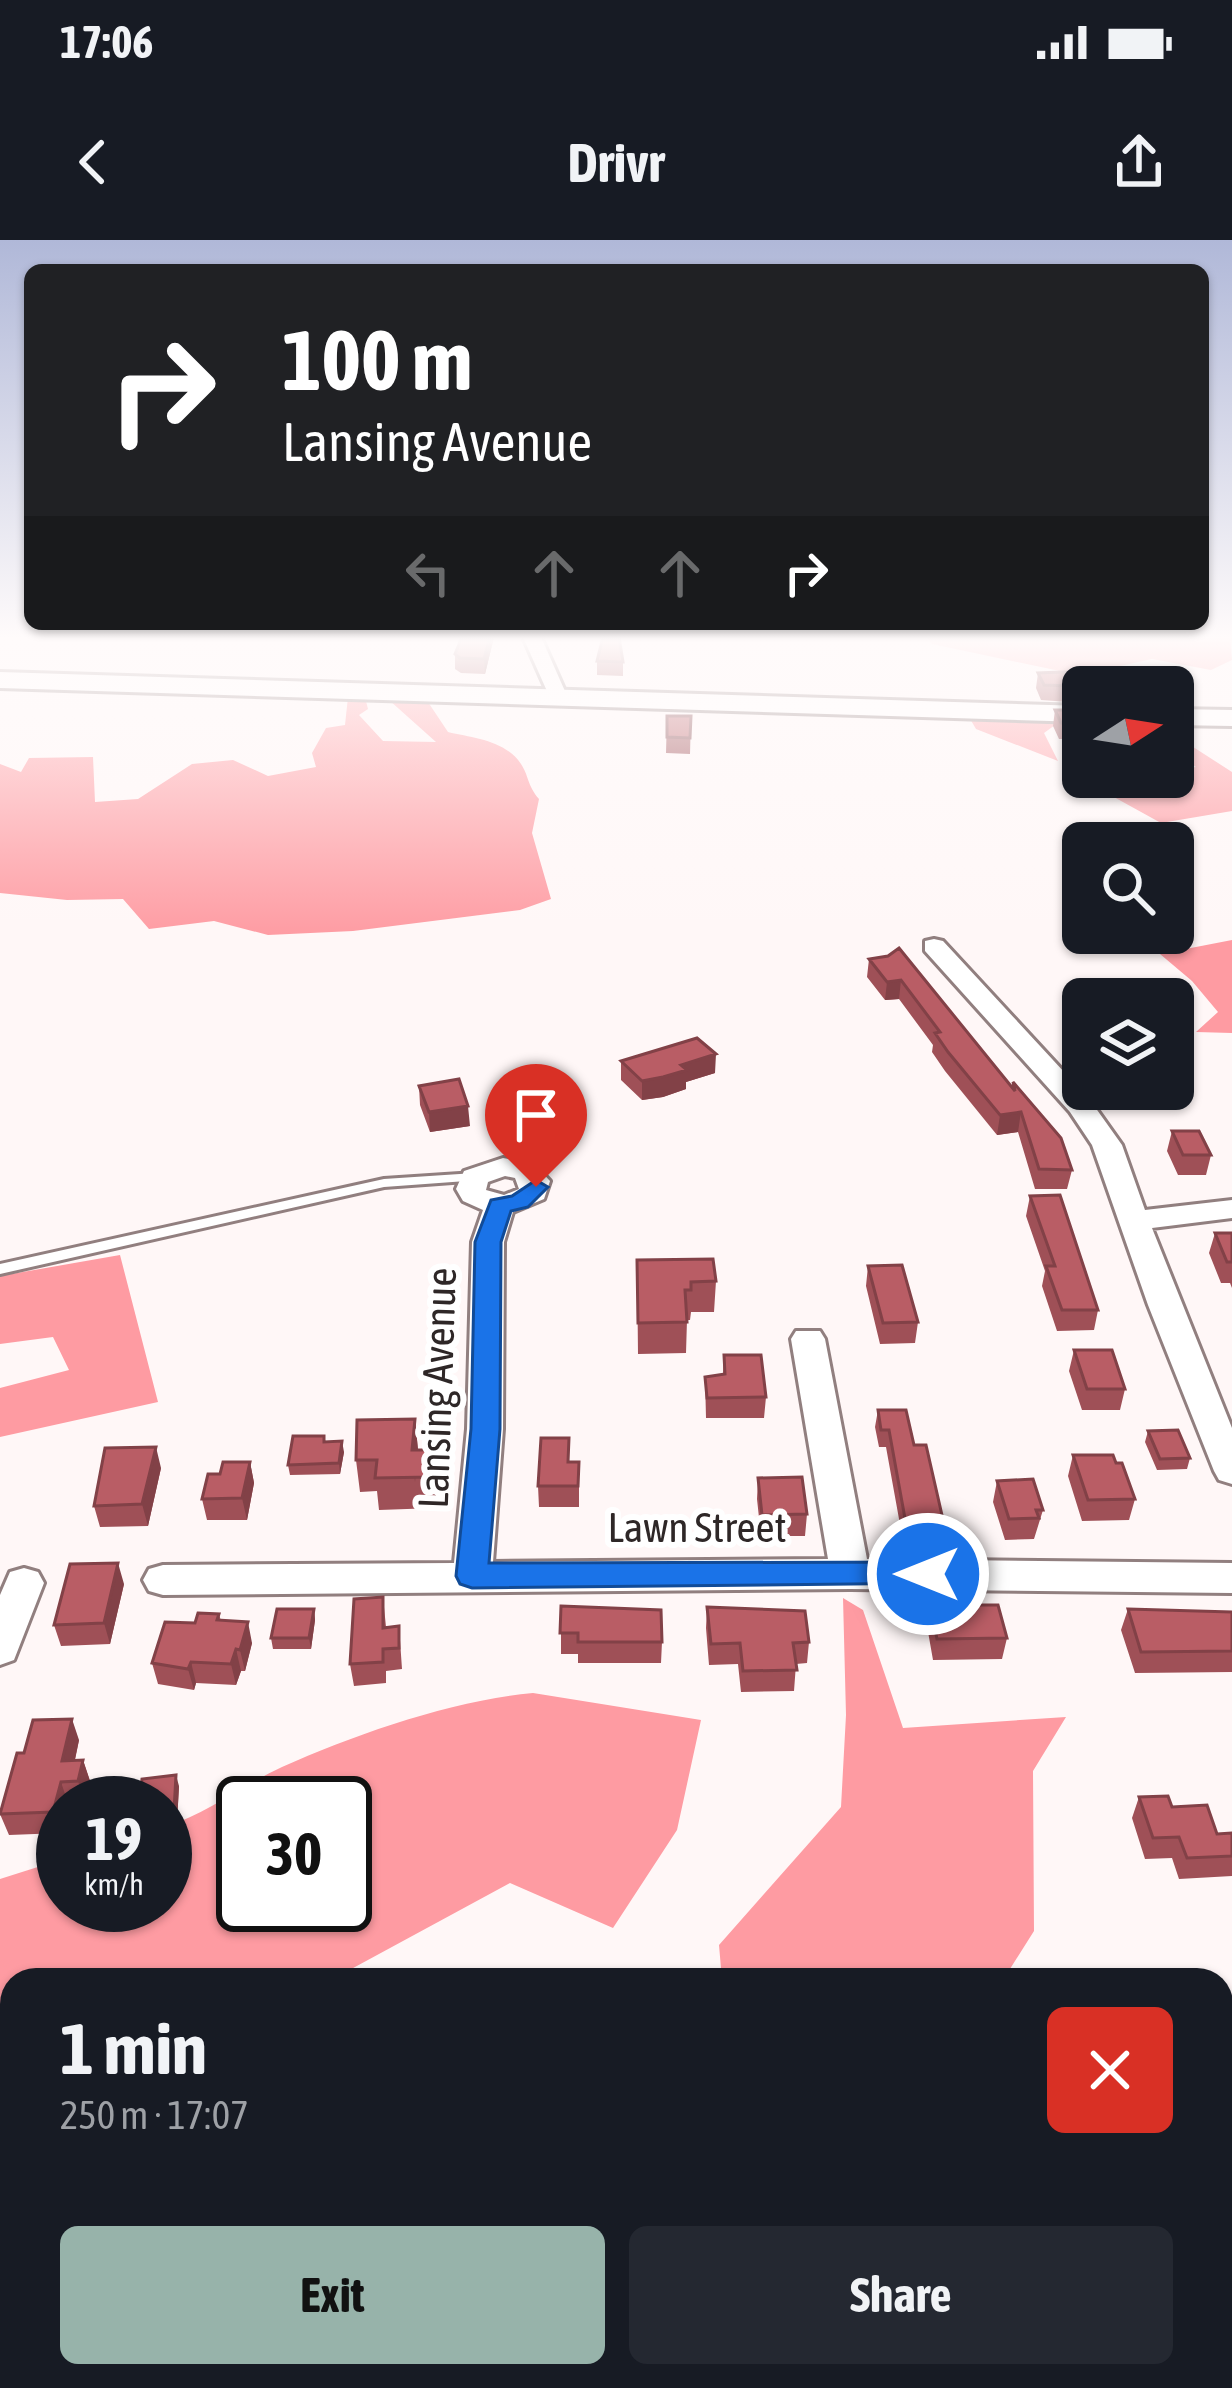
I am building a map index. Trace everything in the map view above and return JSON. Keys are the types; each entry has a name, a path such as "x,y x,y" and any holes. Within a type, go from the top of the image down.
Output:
{"street":[{"path":"934,946 1080,1106 1107,1144 1164,1305 1232,1471"},
{"name":"Lansing Avenue","path":"472,1576 485,1429 488,1242 500,1205 519,1202 533,1193 536,1181 503,1167 476,1177"},
{"path":"476,1177 471,1189 474,1195 500,1205"},
{"path":"1137,1220 1232,1209"},
{"path":"808,1339 850,1574"},
{"name":"Lawn Street","path":"163,1580 850,1574 1232,1578"},
{"path":"0,1649 24,1583"}],"lane":[{"path":"0,1269 384,1183 476,1177"}],"shaded area":[{"path":"321,737 436,742 431,737 471,737 506,750 524,768 539,799 532,833 551,899 520,910 353,931 268,935 214,921 149,929 123,899 67,900 0,893 0,764 21,772 29,758 93,757 95,802 138,799 192,764 233,760 268,776 316,767 312,753"},
{"path":"997,737 1046,737 1058,761"},
{"path":"1194,748 1232,772 1232,811 1159,822 1116,798 1194,798"},
{"path":"1232,940 1232,1033 1196,1032 1218,1012 1194,978 1160,954 1194,954 1194,947"},
{"path":"120,1255 158,1402 0,1437 0,1388 69,1370 53,1337 0,1344 0,1276"},
{"path":"843,1598 863,1610 903,1728 1066,1717 1033,1771 1034,1931 1011,1968 721,1968 719,1945 841,1807 846,1715"},
{"path":"533,1693 701,1720 677,1830 613,1928 510,1883 353,1968 0,1968 0,1879 36,1868 36,1932 192,1932 192,1816 216,1803 216,1932 372,1932 372,1776 266,1776 405,1720"}],"building":[{"path":"899,948 1015,1091 1013,1082 1061,1138 1072,1170 1039,1169 1021,1112 1000,1115 948,1052 935,1033 940,1032 901,980 887,982 869,959 888,956"},
{"path":"697,1038 716,1054 681,1065 687,1070 642,1081 621,1061"},
{"path":"459,1079 468,1106 429,1112 419,1086"},
{"path":"1172,1131 1199,1131 1211,1155 1183,1155"},
{"path":"1060,1195 1098,1310 1062,1310 1046,1266 1055,1266 1030,1196"},
{"path":"1215,1233 1232,1233 1232,1262 1227,1262"},
{"path":"713,1259 716,1281 691,1282 691,1290 685,1290 687,1322 638,1323 637,1260"},
{"path":"902,1265 918,1322 883,1323 868,1266"},
{"path":"1074,1350 1112,1350 1125,1389 1087,1389"},
{"path":"724,1355 761,1355 766,1397 707,1398 705,1377 725,1374"},
{"path":"878,1410 906,1410 914,1445 926,1445 944,1524 906,1524 889,1430 881,1430"},
{"path":"415,1419 412,1450 434,1450 432,1477 375,1478 377,1460 356,1460 357,1420"},
{"path":"1178,1430 1190,1458 1160,1459 1148,1431"},
{"path":"293,1436 342,1441 339,1463 288,1465"},
{"path":"541,1438 569,1438 568,1462 579,1462 578,1486 538,1486"},
{"path":"156,1447 142,1504 94,1506 105,1448"},
{"path":"1073,1455 1113,1455 1116,1463 1122,1463 1135,1499 1088,1500"},
{"path":"223,1462 250,1462 242,1498 202,1499 208,1474 220,1474"},
{"path":"802,1477 807,1514 762,1515 758,1478"},
{"path":"1033,1479 1043,1510 1036,1510 1039,1518 1009,1519 997,1481"},
{"path":"118,1563 104,1623 54,1625 70,1564"},
{"path":"383,1597 383,1628 399,1626 399,1648 383,1649 383,1662 350,1664 354,1599"},
{"path":"930,1605 998,1605 1007,1638 937,1639"},
{"path":"561,1606 661,1610 662,1642 578,1642 578,1633 560,1633"},
{"path":"707,1607 805,1611 809,1642 793,1643 797,1670 743,1671 740,1643 711,1644"},
{"path":"277,1609 314,1609 309,1638 271,1638"},
{"path":"1128,1609 1232,1612 1232,1651 1141,1652"},
{"path":"198,1613 248,1622 231,1664 191,1662 188,1669 152,1663 165,1622 195,1623"},
{"path":"72,1719 62,1761 83,1760 79,1776 36,1776 36,1813 0,1814 17,1753 24,1753 33,1720"},
{"path":"1168,1796 1172,1807 1207,1805 1217,1834 1232,1833 1232,1856 1187,1858 1179,1837 1153,1838 1139,1797"}],"route":[{"path":"536,1187 519,1202 500,1205 488,1242 485,1429 472,1576 928,1574"}]}
